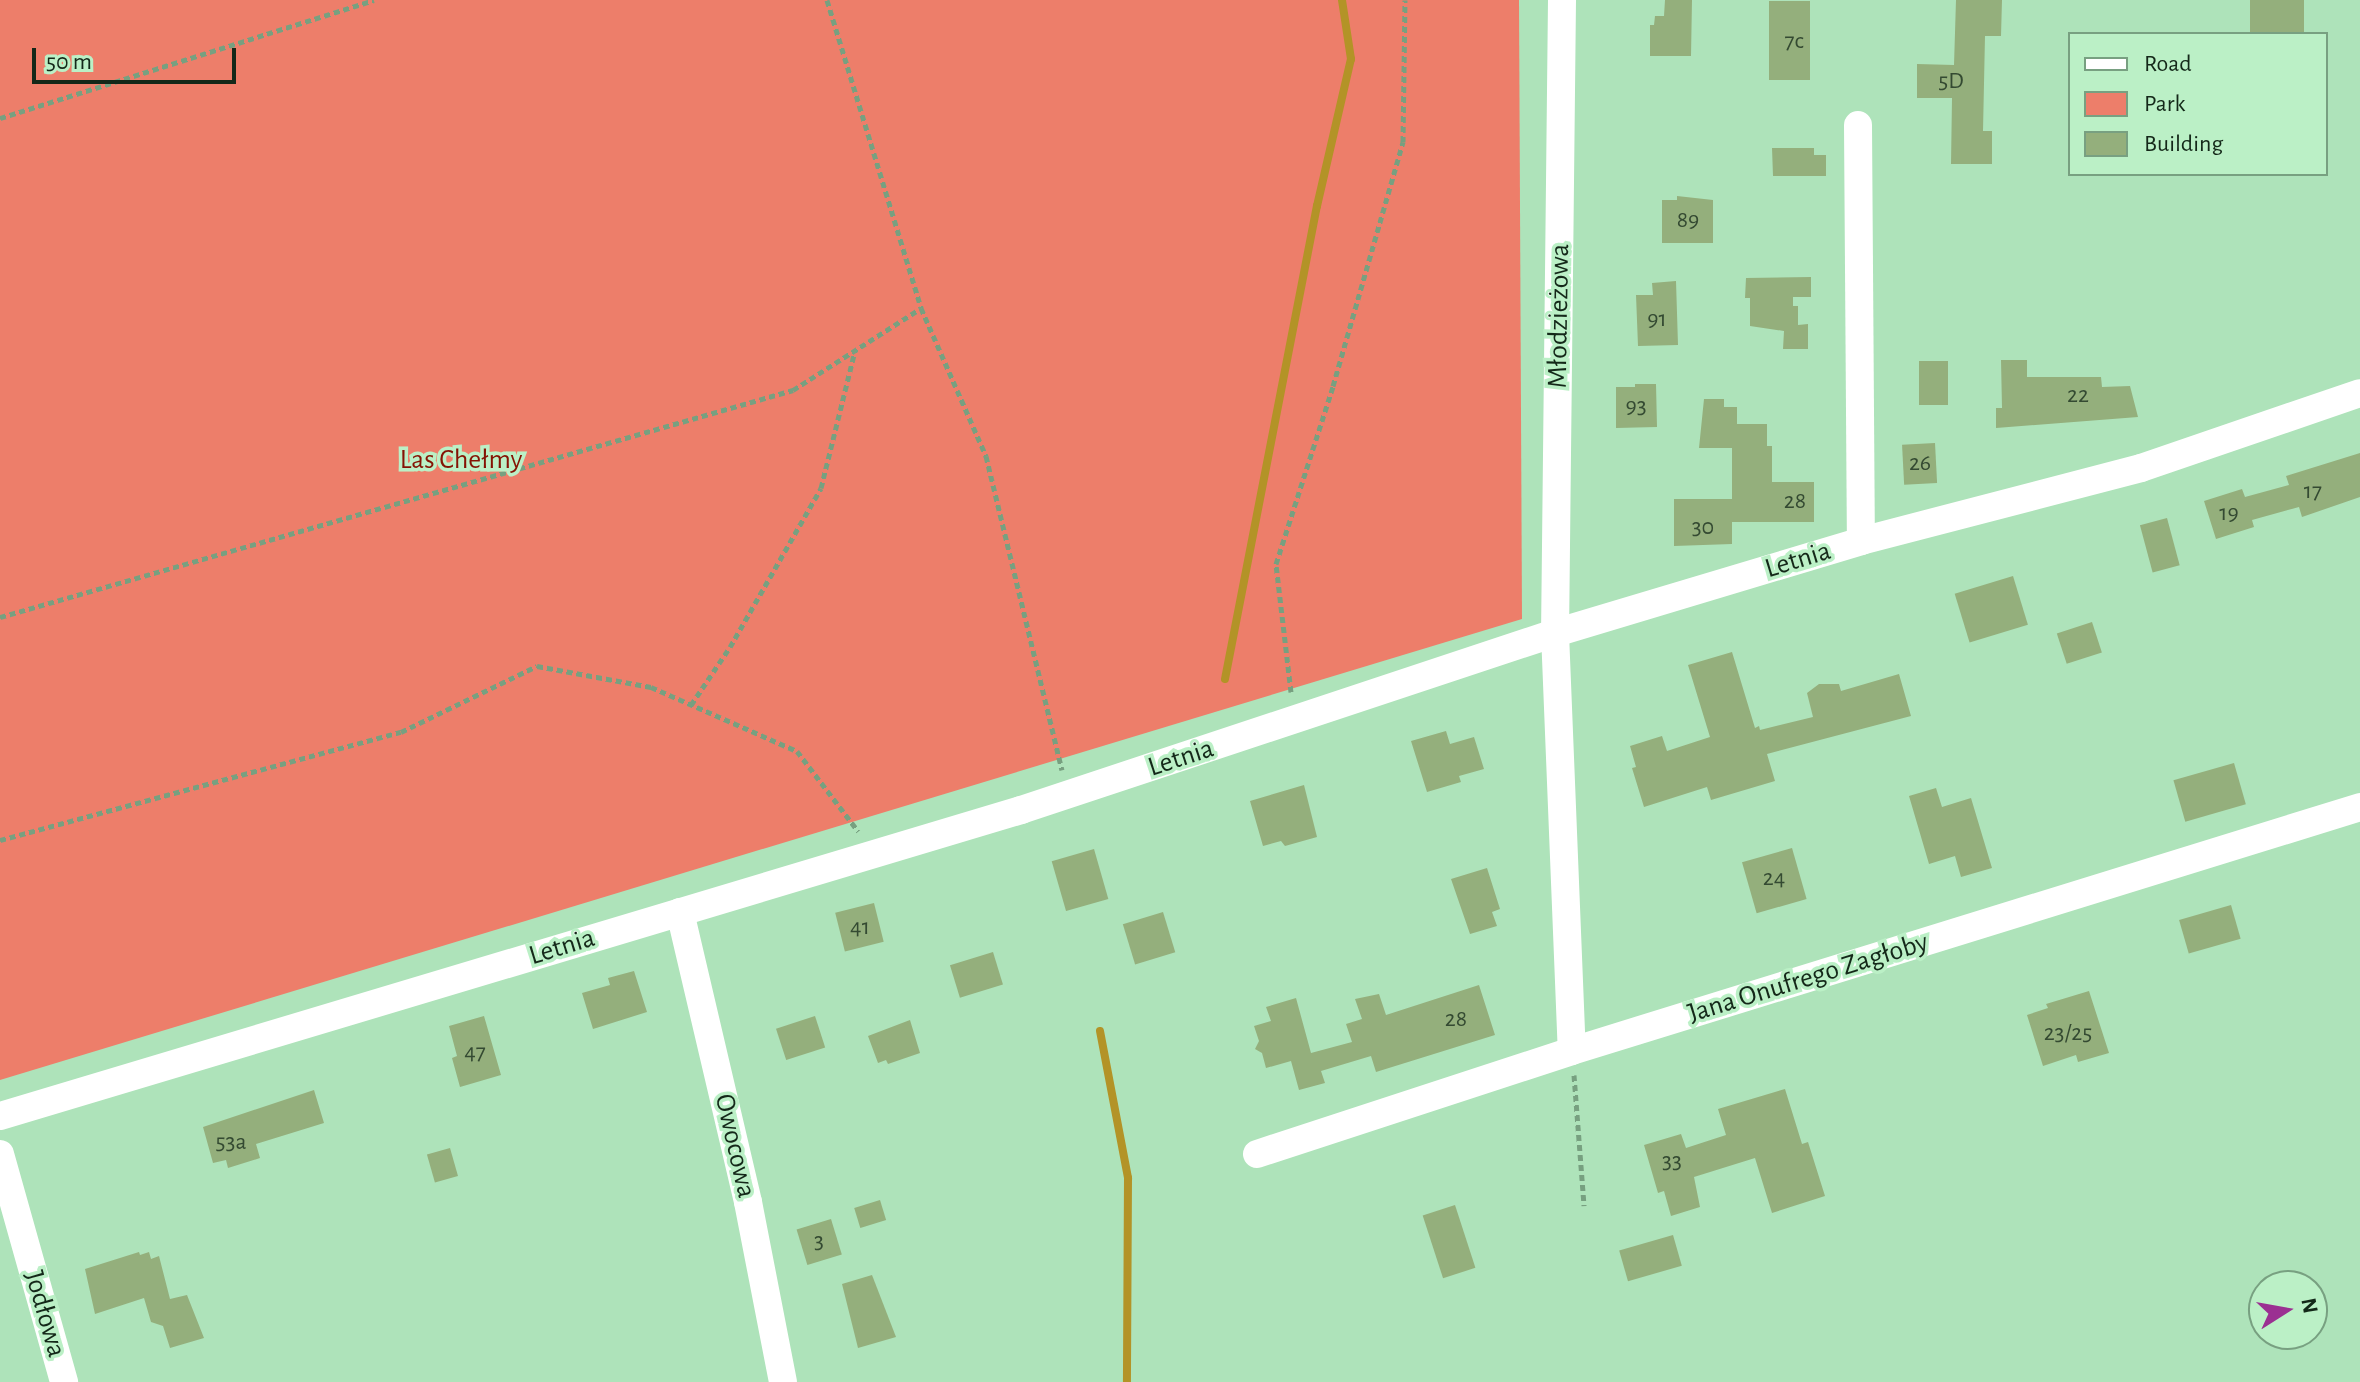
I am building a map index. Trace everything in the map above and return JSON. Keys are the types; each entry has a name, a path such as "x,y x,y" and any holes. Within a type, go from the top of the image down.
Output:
{"street":[{"name":"Młodzieżowa","path":"1562,0 1555,633 1572,1051"},
{"path":"1858,125 1861,541"},
{"name":"Letnia","path":"0,1116 1068,795 1555,633 1861,541 2141,468 2360,393"},
{"name":"Jana Onufrego Zagłoby","path":"1257,1154 1572,1051 2360,807"},
{"name":"Owocowa","path":"680,912 748,1202 783,1382"},
{"name":"Jodłowa","path":"0,1154 64,1382"}],"path":[{"path":"0,118 374,0"},
{"path":"827,0 921,308 986,456 1068,795"},
{"path":"1295,721 1276,564 1333,386 1403,142 1405,0"},
{"path":"0,617 793,390 921,308"},
{"path":"691,705 730,647 821,488 855,350"},
{"path":"0,840 401,732 537,666 651,687 797,751 875,854"},
{"path":"1572,1051 1584,1206"}],"green space":[{"name":"Las Chełmy","path":"0,0 1519,0 1522,619 0,1080"}],"building":[{"path":"1665,0 1692,0 1691,56 1650,56 1650,25 1654,25 1655,16 1664,16"},
{"path":"1956,0 2002,0 2001,36 1985,36 1983,131 1992,131 1992,164 1951,164 1952,98 1917,98 1917,64 1954,65"},
{"path":"2250,0 2304,0 2304,32 2250,32"},
{"path":"1769,1 1810,1 1810,80 1769,80"},
{"path":"1772,148 1814,148 1814,155 1826,155 1826,176 1773,176"},
{"path":"1677,196 1713,200 1713,243 1662,243 1662,200 1677,200"},
{"path":"1811,277 1811,297 1793,297 1793,306 1798,306 1798,325 1808,324 1808,349 1783,349 1784,331 1750,326 1750,298 1745,298 1746,278"},
{"path":"1676,281 1678,345 1638,346 1636,295 1653,295 1652,283"},
{"path":"2001,360 2027,360 2027,377 2101,377 2102,387 2130,386 2138,417 1996,428 1996,408 2002,408"},
{"path":"1919,361 1948,361 1948,405 1919,405"},
{"path":"1635,384 1656,384 1657,427 1616,428 1616,387 1635,387"},
{"path":"1704,399 1724,399 1724,407 1737,407 1737,424 1767,424 1767,446 1772,446 1772,482 1814,482 1814,522 1732,522 1732,544 1674,546 1674,499 1732,499 1732,448 1699,448"},
{"path":"1935,443 1937,483 1904,485 1902,445"},
{"path":"2360,453 2360,497 2302,517 2299,507 2252,520 2254,527 2216,539 2204,501 2242,489 2245,497 2289,485 2286,476"},
{"path":"2167,518 2180,565 2153,573 2140,525"},
{"path":"2013,576 2028,625 1970,643 1955,594"},
{"path":"2092,622 2102,652 2067,664 2057,633"},
{"path":"1732,652 1755,728 1759,726 1760,730 1813,717 1807,693 1819,684 1839,684 1841,691 1899,674 1911,716 1767,754 1775,781 1711,800 1707,787 1644,807 1632,768 1636,767 1630,746 1662,736 1667,751 1710,737 1688,665"},
{"path":"1446,731 1450,744 1474,737 1484,769 1459,776 1461,782 1427,792 1411,741"},
{"path":"2234,763 2246,804 2185,822 2173,780"},
{"path":"1304,785 1317,837 1285,846 1281,841 1263,846 1250,801"},
{"path":"1936,788 1942,807 1971,798 1992,868 1961,877 1955,856 1929,864 1909,796"},
{"path":"1792,848 1807,899 1757,913 1742,862"},
{"path":"1094,849 1108,899 1066,911 1052,861"},
{"path":"1487,868 1500,909 1492,912 1497,926 1470,934 1451,879"},
{"path":"874,903 884,942 845,951 835,913"},
{"path":"2231,905 2241,939 2189,954 2179,920"},
{"path":"1163,912 1175,952 1135,964 1123,924"},
{"path":"993,952 1003,985 960,998 950,965"},
{"path":"634,971 647,1012 593,1029 582,993 610,985 608,978"},
{"path":"1479,985 1495,1035 1376,1072 1371,1056 1321,1071 1325,1083 1299,1090 1291,1061 1266,1068 1262,1053 1255,1049 1259,1041 1254,1026 1271,1021 1266,1007 1296,998 1311,1053 1352,1042 1346,1024 1362,1019 1355,999 1379,994 1386,1015"},
{"path":"2089,991 2109,1053 2078,1062 2076,1055 2043,1066 2027,1015 2048,1008 2046,1004"},
{"path":"484,1016 501,1075 460,1087 452,1058 457,1056 449,1026"},
{"path":"815,1016 825,1047 786,1060 776,1029"},
{"path":"910,1020 920,1053 888,1064 886,1060 878,1063 868,1036"},
{"path":"1785,1089 1802,1144 1808,1142 1825,1196 1772,1213 1755,1158 1694,1177 1700,1207 1671,1216 1664,1191 1658,1193 1644,1145 1681,1134 1686,1148 1726,1135 1718,1109"},
{"path":"314,1090 324,1123 256,1144 260,1158 228,1168 226,1160 213,1163 203,1127"},
{"path":"450,1148 458,1176 435,1182 427,1155"},
{"path":"880,1200 886,1220 860,1228 854,1208"},
{"path":"1455,1205 1475,1268 1443,1278 1423,1216"},
{"path":"831,1219 842,1254 807,1265 797,1230"},
{"path":"1673,1235 1682,1266 1628,1281 1619,1250"},
{"path":"139,1252 140,1255 149,1252 151,1259 159,1256 170,1299 187,1295 204,1338 170,1348 163,1326 151,1322 144,1298 95,1314 85,1269"},
{"path":"872,1275 896,1337 858,1348 842,1284"}],"waterway":[{"path":"1225,679 1317,206 1351,59 1342,0"},
{"path":"1100,1031 1128,1178 1127,1382"}]}
